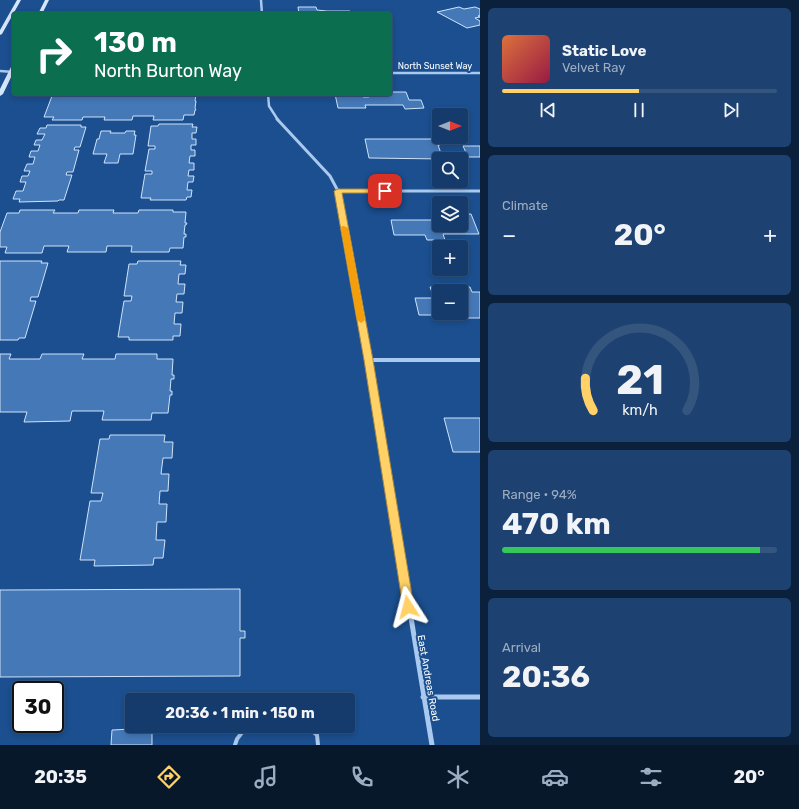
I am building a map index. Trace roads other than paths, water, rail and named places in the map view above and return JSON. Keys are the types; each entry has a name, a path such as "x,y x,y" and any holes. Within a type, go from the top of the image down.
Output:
{"main road":[{"path":"12,12 19,0"},
{"path":"41,12 47,0"},
{"path":"0,34 12,13"},
{"path":"0,94 12,74"}],"street":[{"path":"261,0 262,12"},
{"path":"0,71 12,72"},
{"name":"North Sunset Way","path":"392,73 480,72"},
{"name":"East Andreas Road","path":"268,96 269,106 279,121 330,176 338,191 368,360 432,745"},
{"path":"338,191 480,190"},
{"path":"368,360 480,360"},
{"path":"424,698 480,697"}],"lane":[{"path":"235,745 242,733"},
{"path":"315,733 317,735 318,745"}]}
